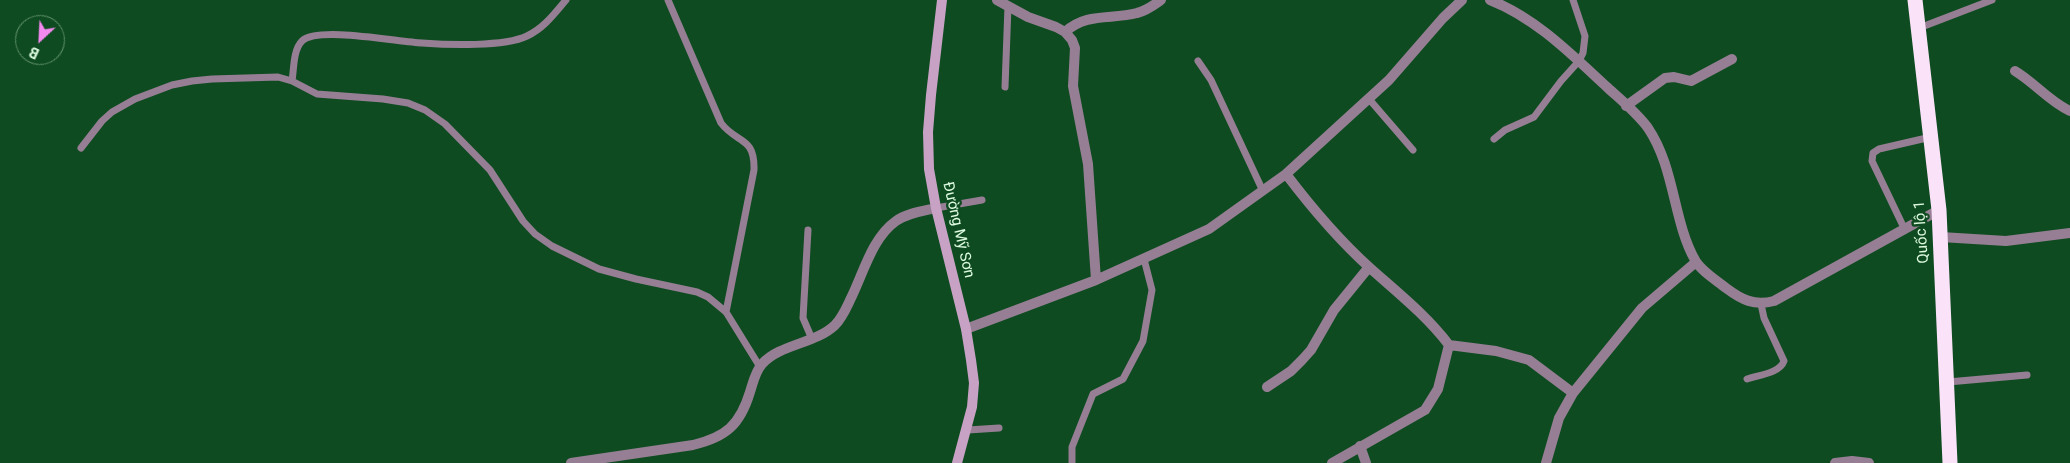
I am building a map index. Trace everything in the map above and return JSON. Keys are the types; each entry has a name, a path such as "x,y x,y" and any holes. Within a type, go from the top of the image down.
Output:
{"highway":[{"name":"Quốc lộ 1","path":"1915,0 1939,210 1948,382 1950,463"}],"street":[{"name":"Đường Mỹ Sơn","path":"942,0 928,132 929,169 936,208 966,329 974,383 968,430 957,463"},
{"path":"997,0 1028,18 1065,32 1072,40 1075,48 1073,86 1088,164 1096,280"},
{"path":"1065,32 1074,24 1084,20 1135,14 1161,0"},
{"path":"966,329 1096,280 1209,229 1262,189 1286,174 1369,99 1389,80 1443,18 1462,0"},
{"path":"1490,0 1522,15 1579,61 1647,128 1658,147 1669,175 1686,238 1696,262 1736,296 1747,302 1761,304 1774,301 1939,210"},
{"path":"1626,106 1665,78 1674,77 1691,81 1700,78 1732,59"},
{"path":"2015,71 2034,82 2057,105 2070,111"},
{"path":"1286,174 1306,200 1369,267 1422,313 1449,345 1496,351 1529,360 1573,393"},
{"path":"577,463 708,442 734,426 742,416 760,367 775,355 828,331 842,316 873,250 890,227 897,220 908,215 936,208"},
{"path":"1941,237 2006,241 2070,233"},
{"path":"1546,463 1560,418 1573,393 1642,308 1696,262"},
{"path":"1267,387 1291,371 1311,350 1334,310 1369,267"},
{"path":"1332,463 1360,446 1413,419 1425,410 1438,390 1449,345"},
{"path":"1360,446 1366,463"},
{"path":"1836,463 1852,461 1869,463"}],"lane":[{"path":"292,81 296,50 302,41 308,37 325,34 350,35 423,44 510,41 528,36 546,24 566,0"},
{"path":"668,0 721,123 726,130 746,142 752,150 754,157 754,170 726,312"},
{"path":"1494,139 1505,130 1534,117 1561,80 1579,61 1583,53 1585,36 1573,0"},
{"path":"1919,28 1992,0"},
{"path":"1004,87 1008,6"},
{"path":"1198,61 1211,80 1262,189"},
{"path":"81,148 102,121 112,112 135,100 172,86 206,80 278,76 317,94 383,99 408,103 425,110 445,124 498,181 523,221 535,234 552,246 599,269 698,292 718,303 726,312 760,367"},
{"path":"1369,99 1413,150"},
{"path":"1905,230 1872,161 1873,153 1879,149 1931,137"},
{"path":"936,208 982,200"},
{"path":"808,230 803,318 812,339"},
{"path":"1072,463 1072,447 1092,394 1123,379 1143,340 1152,290 1144,259"},
{"path":"1748,379 1776,370 1782,366 1784,361 1764,318 1761,304"},
{"path":"1948,382 2027,375"},
{"path":"968,430 999,428"}]}
